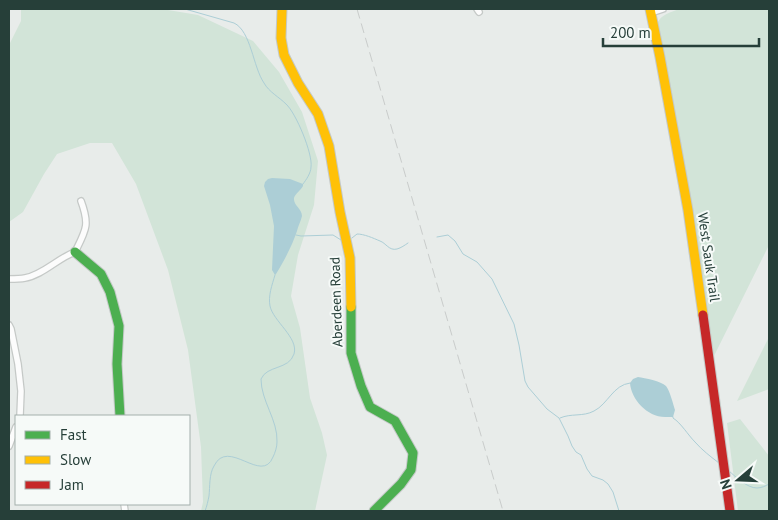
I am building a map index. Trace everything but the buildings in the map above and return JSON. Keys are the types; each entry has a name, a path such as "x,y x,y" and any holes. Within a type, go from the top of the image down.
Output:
{"street":[{"name":"Aberdeen Road","path":"282,9 281,38 284,55 298,83 318,114 329,146 350,258 351,353 360,386 370,407 395,421 413,454 411,470 401,484 374,511"},
{"path":"651,11 663,9"},
{"name":"West Sauk Trail","path":"651,11 688,210 730,511"},
{"path":"9,280 26,278 47,268 66,255 75,252 86,230 86,215 81,201"},
{"path":"75,252 101,274 110,292 119,326 117,364 120,415"},
{"path":"9,325 18,364 21,391 20,415"},
{"path":"9,446 15,431"}],"green space":[{"path":"21,9 162,9 198,15 253,41 279,72 302,112 318,161 314,205 298,255 291,296 300,328 310,398 327,455 315,511 201,511 203,502 201,447 188,350 168,270 136,184 112,143 90,143 57,154 23,212 9,222 9,45 21,21"},
{"path":"680,9 769,9 769,245 713,358 657,24 670,12"},
{"path":"769,337 769,389 737,401"},
{"path":"740,419 769,456 769,511 738,511 727,423"}],"water":[{"path":"268,179 290,179 303,184 294,198 302,218 290,248 275,275 272,270 274,226 264,186"},
{"path":"638,377 657,381 666,386 675,410 673,417 652,414 641,406 633,395 630,383"}],"waterway":[{"path":"185,9 234,23 240,27 248,41 264,83 290,109 303,134 311,161 309,174 303,184"},
{"path":"352,238 357,234 366,235 394,249 408,243"},
{"path":"296,235 333,235 341,240"},
{"path":"437,237 448,235 455,241 463,254 477,262 492,279 514,324 525,381 528,387 547,409 559,418 572,446 581,455 592,476 608,484 613,492 619,511"},
{"path":"205,511 209,496 211,473 220,458 228,456 261,466 268,464 276,450 277,434 264,395 261,379 268,371 288,363 294,354 295,348 270,306 270,294 275,275"},
{"path":"560,418 594,411 619,387 630,383"},
{"path":"673,417 698,445 719,463"},
{"path":"729,471 753,488 760,488 769,484"}],"railway":[{"path":"357,9 503,511"}],"traffic: fast":[{"path":"75,252 101,274 110,292 119,326 117,364 120,415"},
{"path":"351,307 351,353 361,386 370,407 395,421 413,453 411,470 401,484 374,511"}],"traffic: slow":[{"path":"282,9 281,38 284,55 298,83 318,114 329,146 350,258 351,307"},
{"path":"650,9 688,210 703,315"}],"traffic: jam":[{"path":"703,315 730,511"}]}
